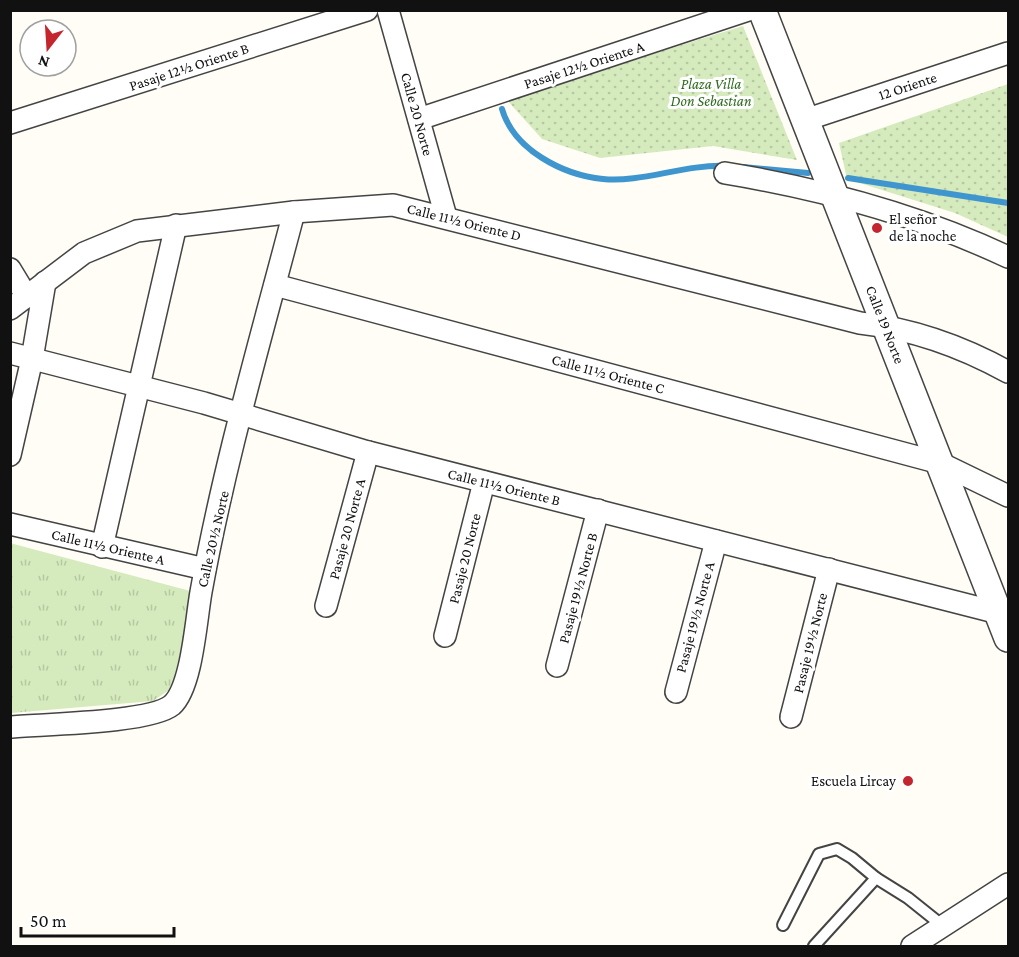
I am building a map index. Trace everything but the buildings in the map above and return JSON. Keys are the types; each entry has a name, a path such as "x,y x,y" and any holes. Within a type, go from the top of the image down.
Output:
{"street":[{"name":"Pasaje 12½ Oriente B","path":"10,123 367,10"},
{"name":"Calle 20 Norte","path":"387,10 446,217"},
{"name":"Pasaje 12½ Oriente A","path":"419,119 748,10"},
{"name":"Calle 19 Norte","path":"762,10 1004,626"},
{"name":"12 Oriente","path":"805,120 1008,53"},
{"path":"725,173 802,185 834,194 935,226 1008,257"},
{"name":"Calle 11½ Oriente D","path":"19,303 84,254 123,236 176,225 294,212 393,205 860,323 887,326 932,338 1008,372"},
{"name":"Calle 20½ Norte","path":"10,727 156,713 171,706 185,685 205,569 294,212"},
{"path":"102,547 176,225"},
{"path":"10,269 19,303"},
{"path":"10,455 32,359 45,282"},
{"name":"Calle 11½ Oriente C","path":"275,285 940,463 1008,496"},
{"name":"Calle 11½ Oriente B","path":"10,353 242,414 368,452 829,569 1004,626"},
{"name":"Pasaje 20 Norte A","path":"326,606 368,452"},
{"name":"Pasaje 20 Norte","path":"446,636 484,482"},
{"name":"Pasaje 19½ Norte B","path":"557,666 598,510"},
{"name":"Calle 11½ Oriente A","path":"10,524 205,569"},
{"name":"Pasaje 19½ Norte A","path":"676,692 716,541"},
{"name":"Pasaje 19½ Norte","path":"791,717 829,569"},
{"path":"912,946 1008,884"}],"lane":[{"path":"783,925 819,854 837,849 908,898 943,927"},
{"path":"814,946 876,878"}],"green space":[{"name":"Plaza Villa Don Sebastian","path":"743,26 797,160 713,146 600,158 542,139 506,99"},
{"path":"1008,84 1008,237 955,213 847,179 839,143"},
{"path":"10,543 194,592 172,688 153,701 11,713"}],"waterway":[{"path":"502,109 508,124 529,148 557,166 588,177 618,180 695,168 726,166"},
{"path":"743,167 808,173"},
{"path":"848,178 1008,203"}],"place":[{"name":"El señor de la noche","path":"877,228"},
{"name":"Escuela Lircay","path":"908,781"}]}
